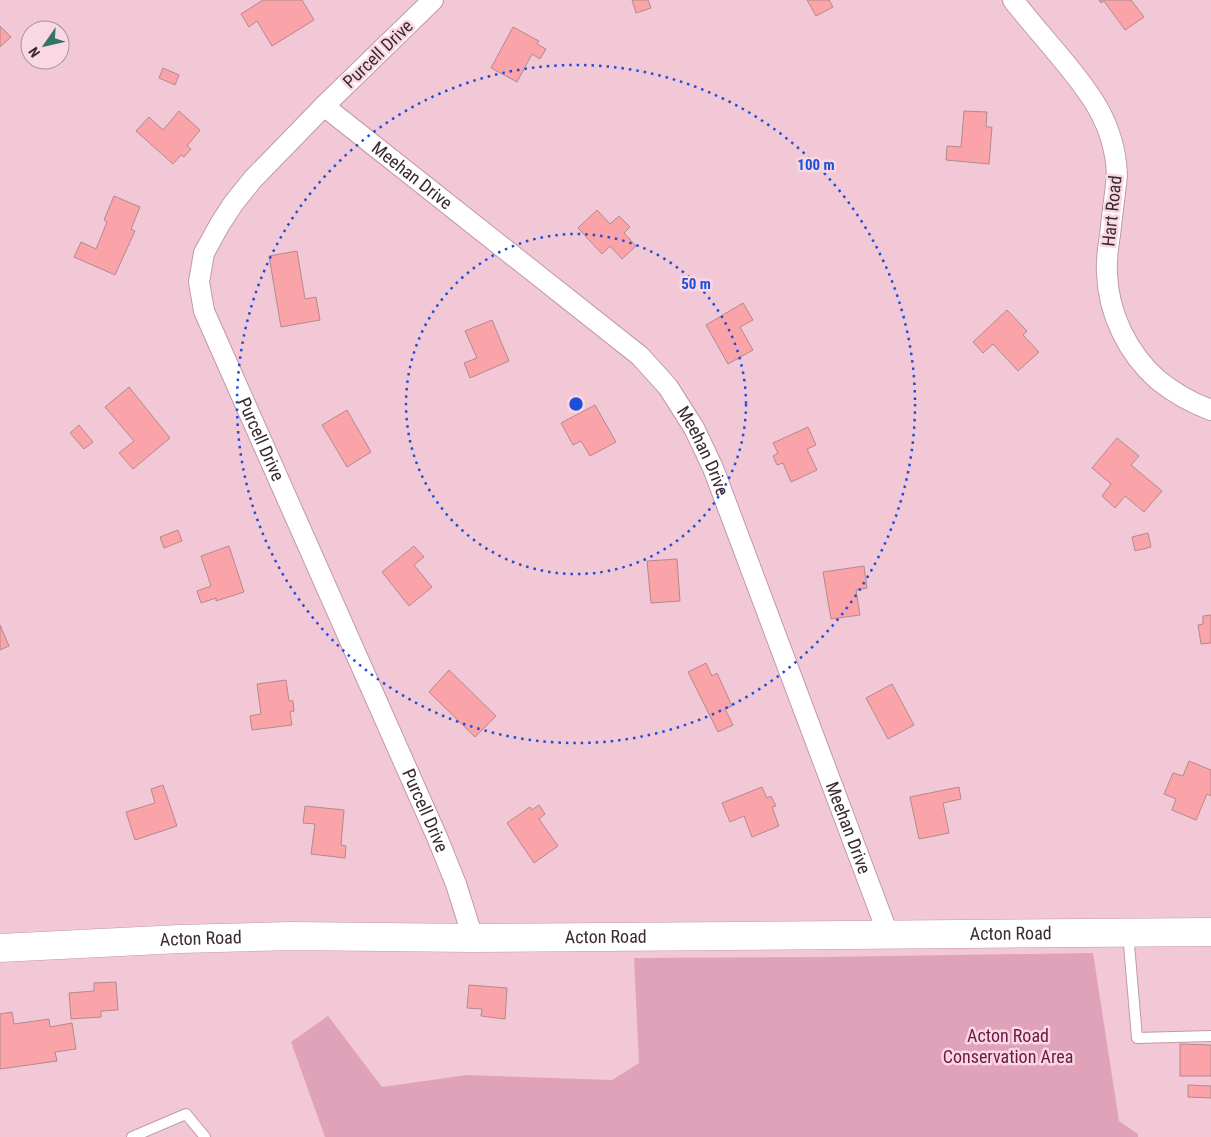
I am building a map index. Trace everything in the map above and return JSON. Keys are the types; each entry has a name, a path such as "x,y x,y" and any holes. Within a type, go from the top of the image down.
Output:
{"main road":[{"name":"Acton Road","path":"0,948 234,937 300,936 474,938 1211,932"}],"street":[{"name":"Purcell Drive","path":"433,0 324,106 253,179 232,204 204,253 199,282 204,311 437,837 456,884 474,938"},
{"name":"Hart Road","path":"1013,0 1086,88 1101,113 1114,145 1117,174 1107,257 1107,272 1108,289 1112,305 1124,337 1145,367 1158,380 1184,398 1211,410"},
{"name":"Meehan Drive","path":"324,106 640,356 668,387 694,428 713,468 888,934"}],"lane":[{"path":"1128,932 1137,1038 1211,1036"},
{"path":"132,1137 186,1114 205,1137"}],"green space":[{"name":"Acton Road Conservation Area","path":"1093,953 1119,1121 1138,1134 1138,1137 325,1137 291,1042 328,1016 382,1087 467,1075 612,1080 639,1063 634,958"}],"building":[{"path":"263,0 302,0 314,20 272,46 257,21 249,27 241,14"},
{"path":"632,0 648,0 651,8 636,13"},
{"path":"807,0 829,0 833,7 816,16"},
{"path":"1099,0 1131,0 1144,17 1125,30 1104,1 1101,3"},
{"path":"0,26 11,37 0,47"},
{"path":"513,27 539,41 537,44 546,49 540,59 532,54 517,82 491,68"},
{"path":"163,68 179,75 175,85 159,78"},
{"path":"179,111 200,130 187,146 191,149 184,157 181,155 173,164 136,131 149,117 163,130"},
{"path":"964,111 987,112 986,127 992,127 989,164 946,160 947,146 961,147"},
{"path":"114,196 140,207 131,229 135,231 115,275 74,257 81,242 96,249 107,222 104,220"},
{"path":"597,210 610,224 619,216 630,227 624,233 636,246 622,259 610,246 602,254 578,228"},
{"path":"297,251 305,299 316,297 320,320 281,327 269,256"},
{"path":"743,303 753,320 740,327 753,350 728,364 706,325"},
{"path":"1007,310 1027,331 1023,335 1039,352 1018,371 993,344 983,353 973,342"},
{"path":"492,320 509,361 470,378 464,363 477,358 465,331"},
{"path":"129,387 170,438 133,469 119,453 134,441 105,407"},
{"path":"595,405 616,442 590,456 581,441 573,445 561,423"},
{"path":"347,410 371,452 347,467 322,425"},
{"path":"79,425 93,442 84,449 70,433"},
{"path":"808,427 816,445 807,449 817,470 791,482 783,463 777,465 773,456 778,453 773,443"},
{"path":"1117,438 1139,456 1131,465 1162,491 1144,512 1125,496 1115,508 1102,496 1111,484 1092,468"},
{"path":"178,530 182,541 164,548 160,537"},
{"path":"1148,533 1151,547 1135,551 1132,537"},
{"path":"229,546 244,592 216,601 216,598 201,603 197,591 211,586 201,556"},
{"path":"414,546 424,557 414,565 432,587 409,606 382,572"},
{"path":"677,559 680,601 651,603 647,561"},
{"path":"864,566 867,588 856,590 860,615 831,619 823,572"},
{"path":"1211,615 1211,643 1201,644 1198,625 1203,624 1203,616"},
{"path":"0,625 9,646 0,650"},
{"path":"706,663 712,676 717,673 732,706 725,709 733,725 718,732 688,672"},
{"path":"449,670 496,716 475,737 429,692"},
{"path":"286,680 289,701 293,701 294,711 290,712 292,725 252,730 250,716 261,714 257,684"},
{"path":"892,684 914,725 888,739 866,698"},
{"path":"1189,761 1211,770 1211,796 1207,794 1196,820 1172,810 1176,799 1164,794 1173,773 1183,776"},
{"path":"163,785 177,826 135,840 126,812 155,803 151,789"},
{"path":"762,787 767,798 771,796 776,806 772,807 779,826 752,837 744,816 730,822 722,803"},
{"path":"959,787 961,799 943,803 949,833 919,839 910,797"},
{"path":"539,805 545,814 539,819 558,846 534,863 507,823 530,807 532,810"},
{"path":"305,806 344,810 341,845 346,846 345,858 311,854 315,824 303,823"},
{"path":"116,982 118,1010 101,1011 101,1017 71,1019 69,993 94,991 94,983"},
{"path":"469,985 507,988 505,1019 481,1016 482,1009 467,1008"},
{"path":"12,1012 14,1024 49,1019 50,1027 72,1023 76,1049 55,1052 57,1061 0,1069 0,1014"},
{"path":"1180,1044 1211,1045 1211,1076 1180,1076"},
{"path":"1188,1085 1211,1086 1211,1098 1188,1097"}]}
